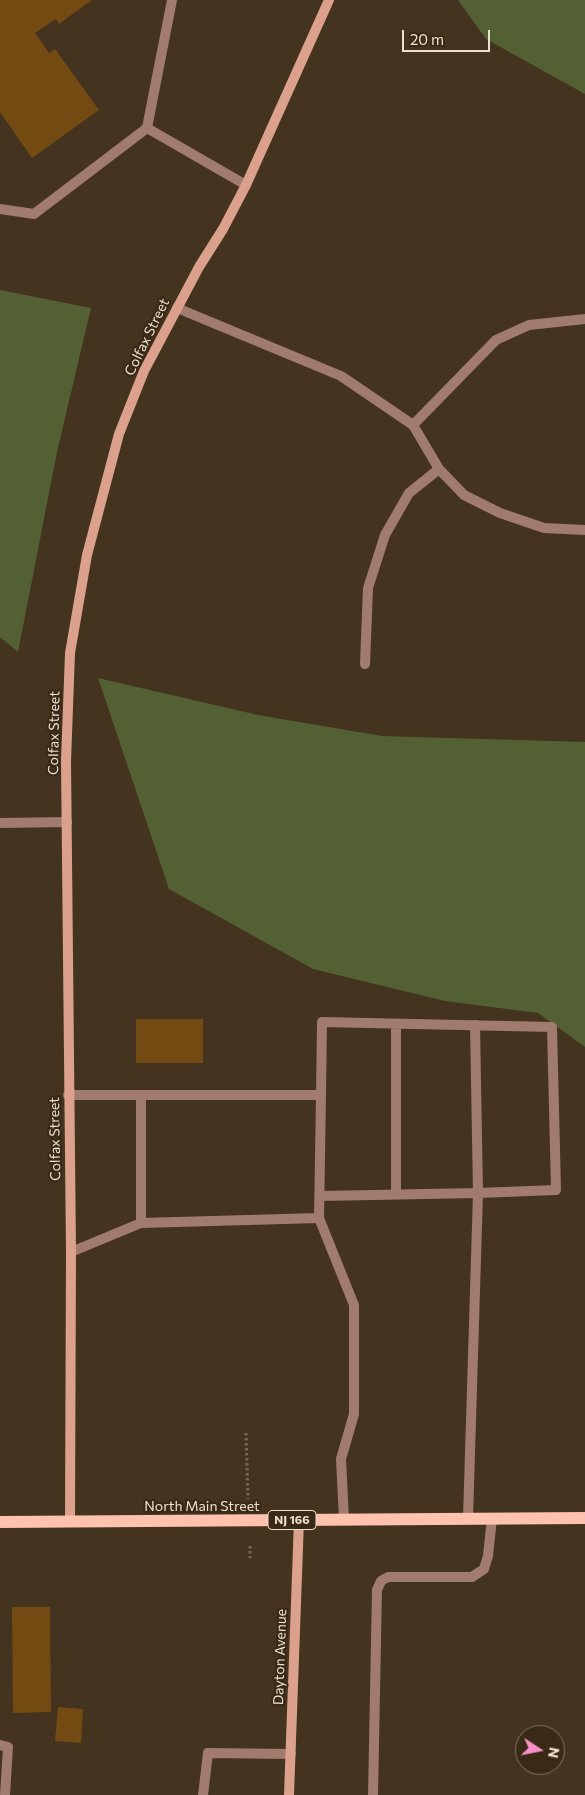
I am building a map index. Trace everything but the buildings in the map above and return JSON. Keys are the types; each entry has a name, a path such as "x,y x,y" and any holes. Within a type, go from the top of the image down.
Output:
{"main road":[{"name":"North Main Street","path":"0,1523 585,1518"}],"street":[{"path":"0,209 34,214 147,128 172,0"},
{"name":"Colfax Street","path":"70,1521 71,1252 66,761 70,653 87,555 119,434 144,371 176,308 223,229 246,185 329,0"},
{"path":"147,128 246,185"},
{"path":"176,308 341,376 413,425 439,469 464,495 500,513 544,528 585,530"},
{"path":"413,425 496,340 529,325 585,319"},
{"path":"365,664 368,588 385,535 409,493 439,469"},
{"path":"0,823 67,822"},
{"path":"320,1196 556,1190 552,1027 322,1022 319,1218 354,1305 354,1414 341,1459 344,1520"},
{"path":"396,1024 396,1195"},
{"path":"468,1518 478,1193 476,1025"},
{"path":"141,1094 141,1223"},
{"path":"68,1095 321,1095"},
{"path":"71,1252 141,1223 319,1218"},
{"path":"373,1795 377,1590 381,1582 388,1577 472,1576 484,1569 488,1556 492,1518"},
{"name":"Dayton Avenue","path":"290,1795 298,1520"},
{"path":"0,1745 8,1747 5,1795"},
{"path":"204,1795 208,1753 291,1754"}],"path":[{"path":"246,1433 248,1499"},
{"path":"250,1546 250,1558"}],"green space":[{"path":"458,0 585,0 585,94 486,39"},
{"path":"0,290 91,308 57,452 18,652 0,637"},
{"path":"98,678 258,715 382,736 585,742 585,1047 538,1013 445,1001 313,969 169,889"}]}
